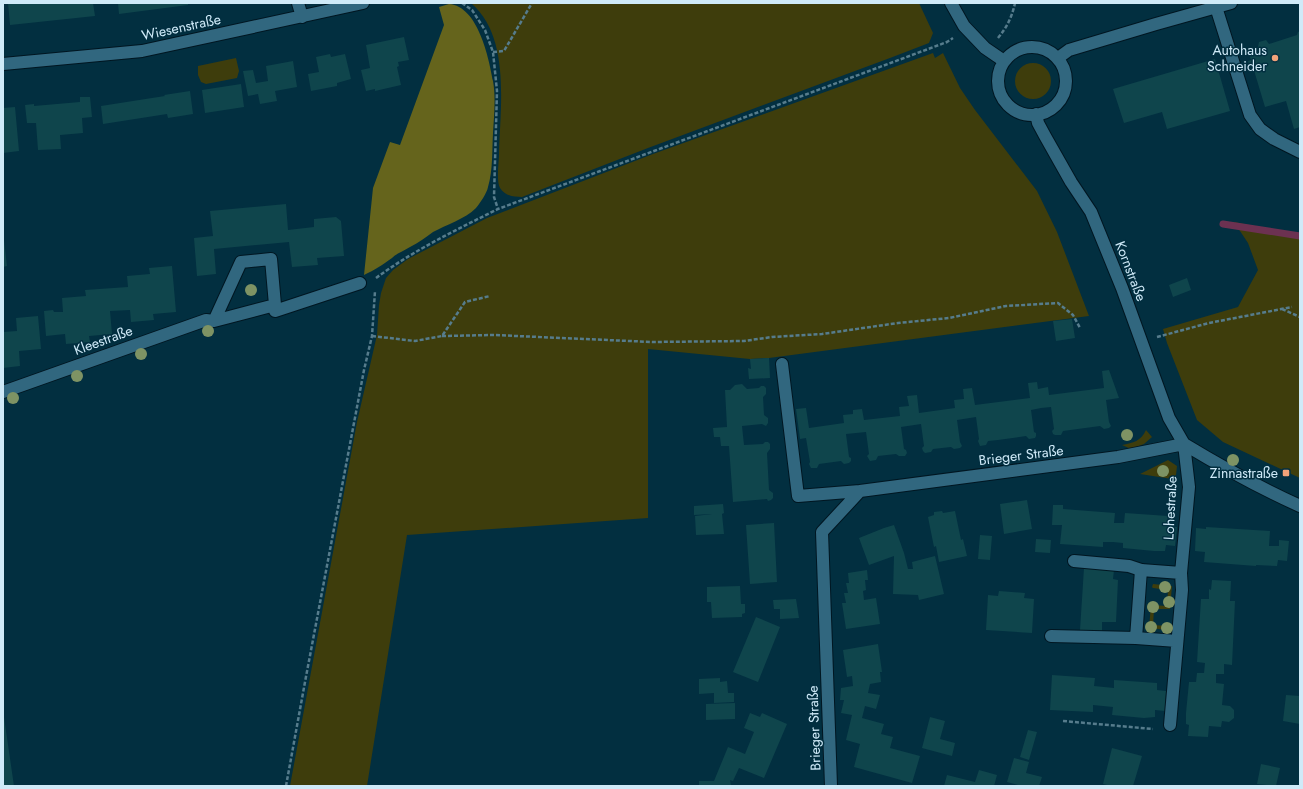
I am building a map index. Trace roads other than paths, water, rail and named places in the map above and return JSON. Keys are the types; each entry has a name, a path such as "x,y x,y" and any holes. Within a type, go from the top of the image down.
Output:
{"street":[{"path":"298,3 302,17"},
{"name":"Wiesenstraße","path":"3,64 142,51 363,3"},
{"path":"951,3 966,28 988,50 1004,61"},
{"path":"1058,58 1069,50 1231,3"},
{"path":"1216,7 1250,115 1260,129 1269,136 1300,152"},
{"path":"1030,47 1045,50 1058,58 1064,67 1066,88 1062,98 1056,106 1046,112 1025,114 1015,110 1006,103 998,82 1004,61 1012,54 1020,49 1030,47"},
{"name":"Kornstraße","path":"1036,114 1038,123 1045,136 1071,182 1091,212 1122,288 1169,418 1184,444"},
{"path":"214,321 241,262 271,259 274,305"},
{"name":"Kleestraße","path":"3,392 206,320 214,321 274,305 275,311 360,283"},
{"name":"Brieger Straße","path":"782,364 798,496 860,491 1118,457 1184,444"},
{"path":"1184,444 1216,463 1300,506"},
{"name":"Lohestraße","path":"1170,725 1182,590 1181,573 1189,487 1184,444"},
{"name":"Brieger Straße","path":"831,786 822,532 860,491"},
{"path":"1074,561 1129,566 1141,570 1181,573"},
{"path":"1136,638 1141,570"},
{"path":"1051,636 1136,638 1177,641"}],"waterway":[{"path":"1223,224 1300,236"}],"place":[{"name":"Autohaus Schneider","path":"1275,58"},
{"name":"Zinnastraße","path":"1286,473"}]}
